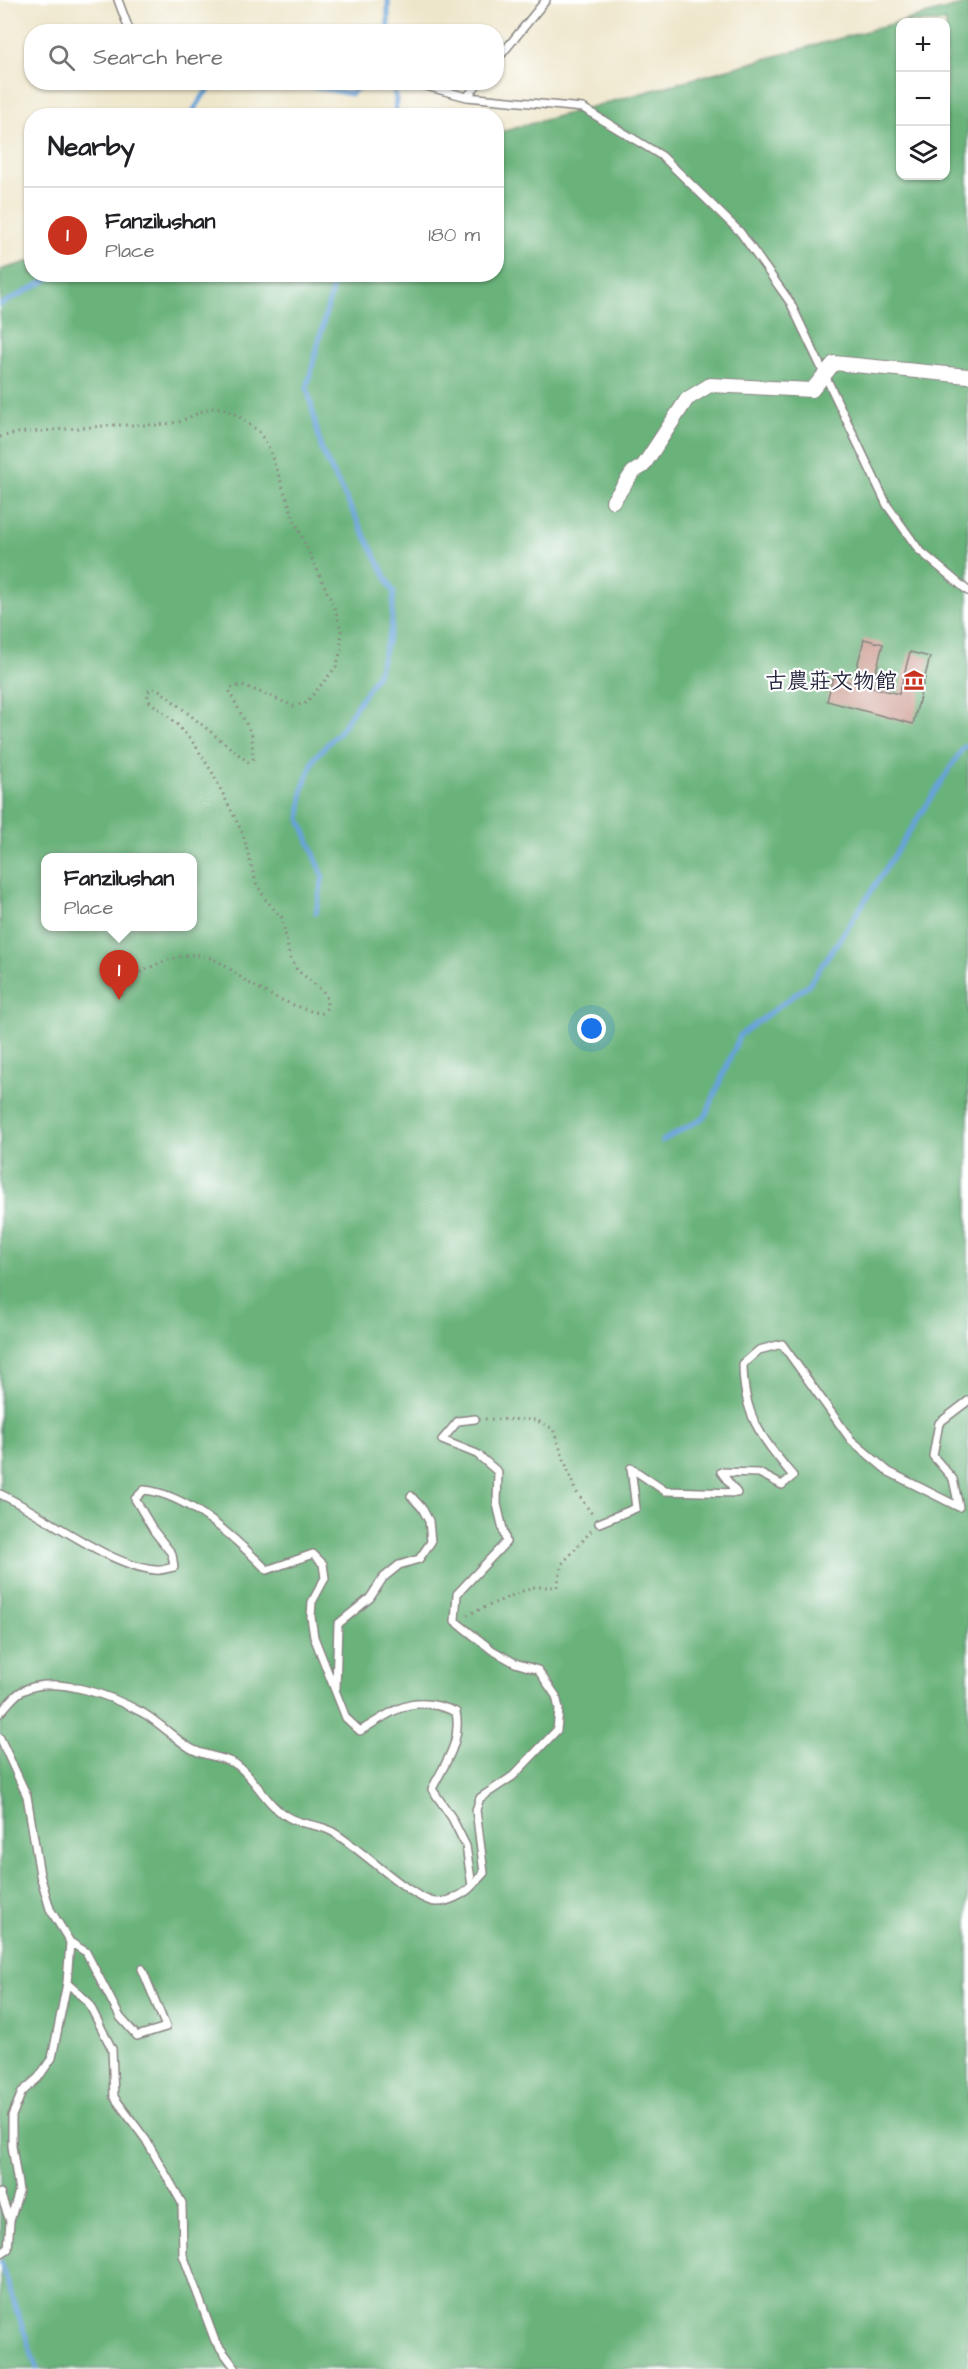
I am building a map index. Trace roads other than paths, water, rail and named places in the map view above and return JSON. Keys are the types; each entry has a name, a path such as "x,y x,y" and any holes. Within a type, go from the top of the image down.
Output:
{"street":[{"path":"613,501 633,472 643,466 687,399 710,385 812,390 834,363 968,376"}],"lane":[{"path":"118,0 127,24"},
{"path":"504,51 546,0"},
{"path":"441,90 467,97 583,108 662,156 740,232 790,302 887,505 919,550 968,591"},
{"path":"467,97 473,90"},
{"path":"599,1523 636,1508 631,1468 665,1491 737,1493 721,1472 759,1473 782,1485 794,1476 769,1446 751,1418 743,1387 743,1364 759,1350 782,1344 851,1440 889,1472 960,1507 954,1479 933,1456 939,1423 968,1401"},
{"path":"0,1713 20,1691 44,1684 80,1689 111,1697 143,1713 191,1749 237,1765 269,1801 288,1817 330,1830 416,1894 436,1902 465,1894 484,1873 476,1810 480,1798 513,1776 557,1730 559,1709 556,1696 538,1670 515,1663 492,1650 455,1621 458,1594 506,1542 497,1504 498,1472 477,1454 442,1440 458,1420 475,1419"},
{"path":"0,1494 108,1554 138,1567 159,1571 174,1567 171,1554 154,1532 135,1499 144,1490 161,1492 201,1514 249,1552 267,1570 313,1554 323,1564 325,1578 312,1602 311,1617 314,1636 346,1718 360,1731 395,1710 417,1703 438,1705 456,1712 459,1727 454,1747 432,1789 452,1818 466,1846 472,1886"},
{"path":"336,1690 338,1624 370,1598 383,1578 399,1565 419,1559 431,1542 429,1521 423,1508 411,1496"},
{"path":"0,1738 27,1796 40,1875 50,1909 70,1942 86,1952 120,2017 137,2037 166,2027 142,1969"},
{"path":"0,2254 8,2249 10,2221 19,2191 12,2146 12,2116 22,2092 38,2078 52,2058 68,1983 70,1942"},
{"path":"68,1983 87,2002 112,2049 114,2097 146,2140 182,2203 183,2255 215,2341 236,2369"},
{"path":"0,2193 10,2221"}],"waterway":[{"path":"388,0 388,24"},
{"path":"195,108 209,90"},
{"path":"330,90 351,94 355,90"},
{"path":"394,90 395,108"},
{"path":"0,305 43,282"},
{"path":"316,913 323,876 300,819 303,787 315,757 339,732 378,673 391,629 394,593 322,451 307,387 334,282"},
{"path":"662,1141 705,1117 740,1035 809,984 963,748 968,745"},
{"path":"0,2262 37,2369"}],"place":[{"name":"古農莊文物館","path":"914,680"},
{"name":"Fanzilushan","path":"119,1000"}]}
